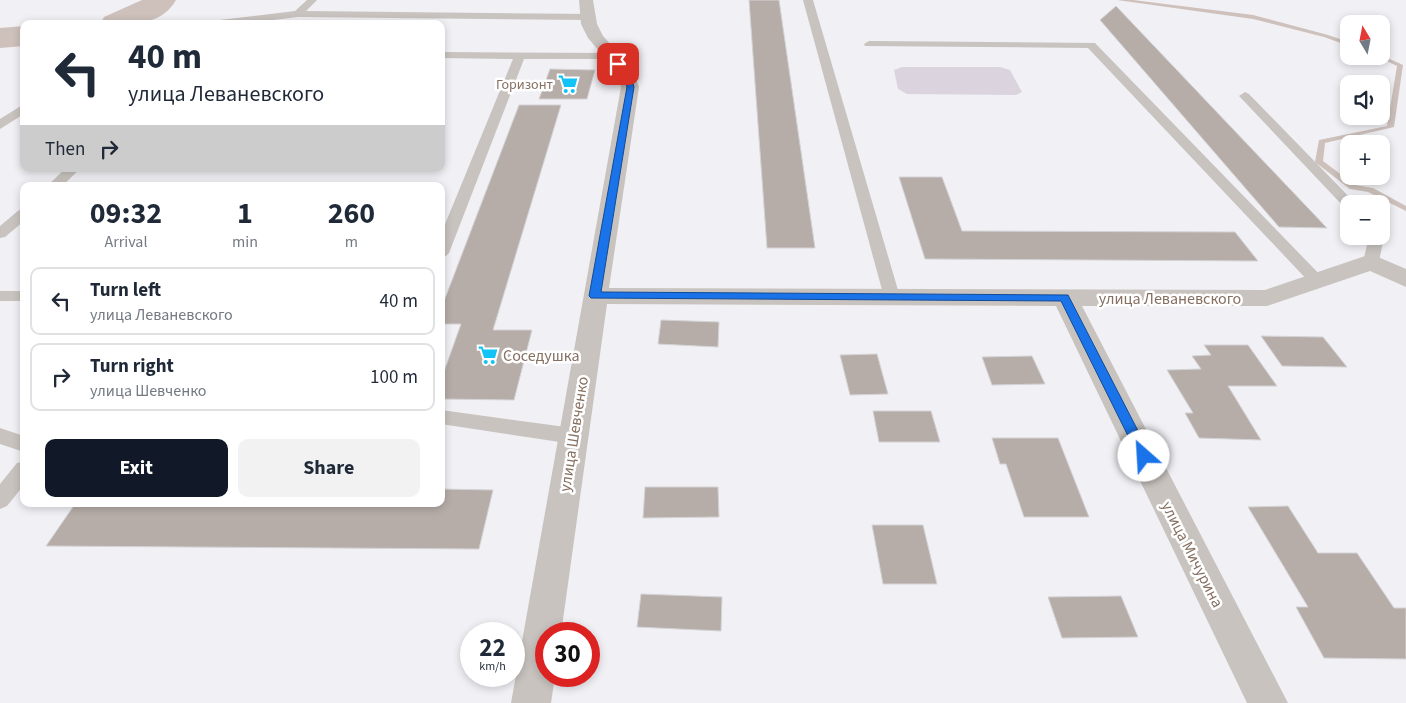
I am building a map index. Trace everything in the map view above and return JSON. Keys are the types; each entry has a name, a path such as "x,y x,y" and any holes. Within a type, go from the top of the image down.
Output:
{"street":[{"name":"улица Шевченко","path":"531,703 630,87 625,71 596,38 587,9"},
{"name":"улица Леваневского","path":"595,296 1267,298 1371,262"},
{"path":"1371,262 1406,279"},
{"name":"улица Мичурина","path":"1065,297 1268,703"}],"lane":[{"path":"298,14 312,0"},
{"path":"808,0 892,297"},
{"path":"246,20 298,14 587,9"},
{"path":"869,44 1091,45 1318,281"},
{"path":"445,55 610,56"},
{"path":"445,243 520,56"},
{"path":"1245,96 1340,195"},
{"path":"0,125 20,111"},
{"path":"59,182 70,172"},
{"path":"0,234 20,216"},
{"path":"1371,262 1376,245"},
{"path":"0,296 20,296"},
{"path":"445,417 573,436"},
{"path":"0,436 20,443"},
{"path":"0,500 20,474"}],"shaded area":[{"path":"902,67 1000,67 1010,70 1022,92 1016,95 907,94 898,89 894,70"}],"building":[{"path":"749,0 779,0 815,248 767,248"},
{"path":"1116,6 1327,228 1279,227 1100,20"},
{"name":"Горизонт","path":"550,69 595,70 587,99 539,99"},
{"path":"519,105 561,105 493,330 532,330 514,400 445,399 445,369 461,324 445,324 445,299"},
{"path":"899,177 942,177 962,231 1235,232 1258,261 925,259"},
{"path":"661,320 719,322 718,347 658,344"},
{"path":"1261,336 1323,337 1347,367 1282,366"},
{"path":"1204,345 1248,345 1277,386 1228,386 1261,440 1199,438 1185,413 1193,413 1167,370 1201,369 1192,356 1211,355"},
{"path":"877,354 888,394 850,395 840,355"},
{"path":"1032,356 1045,384 992,385 982,357"},
{"path":"873,411 931,411 940,442 879,442"},
{"path":"992,438 1058,438 1089,517 1024,517 1006,464 1000,464"},
{"path":"645,487 718,487 719,517 643,518"},
{"path":"445,489 493,490 479,549 46,546 73,507 445,507"},
{"path":"1288,506 1318,553 1357,553 1394,608 1406,608 1406,659 1324,658 1296,607 1308,607 1248,507"},
{"path":"872,525 923,525 937,584 883,584"},
{"path":"641,594 722,597 721,631 637,627"},
{"path":"1121,596 1138,637 1062,638 1048,597"}],"waterway":[{"path":"125,20 157,5 160,0"},
{"path":"1120,0 1253,17 1340,41"},
{"path":"0,38 20,36"},
{"path":"1390,61 1400,65 1390,127 1322,142 1319,162 1353,187 1370,190 1406,209"}],"place":[{"name":"Горизонт","path":"568,84"},
{"name":"Соседушка","path":"488,355"}],"route":[{"path":"618,64 625,71 630,87 595,296 1065,297 1144,456"}]}
